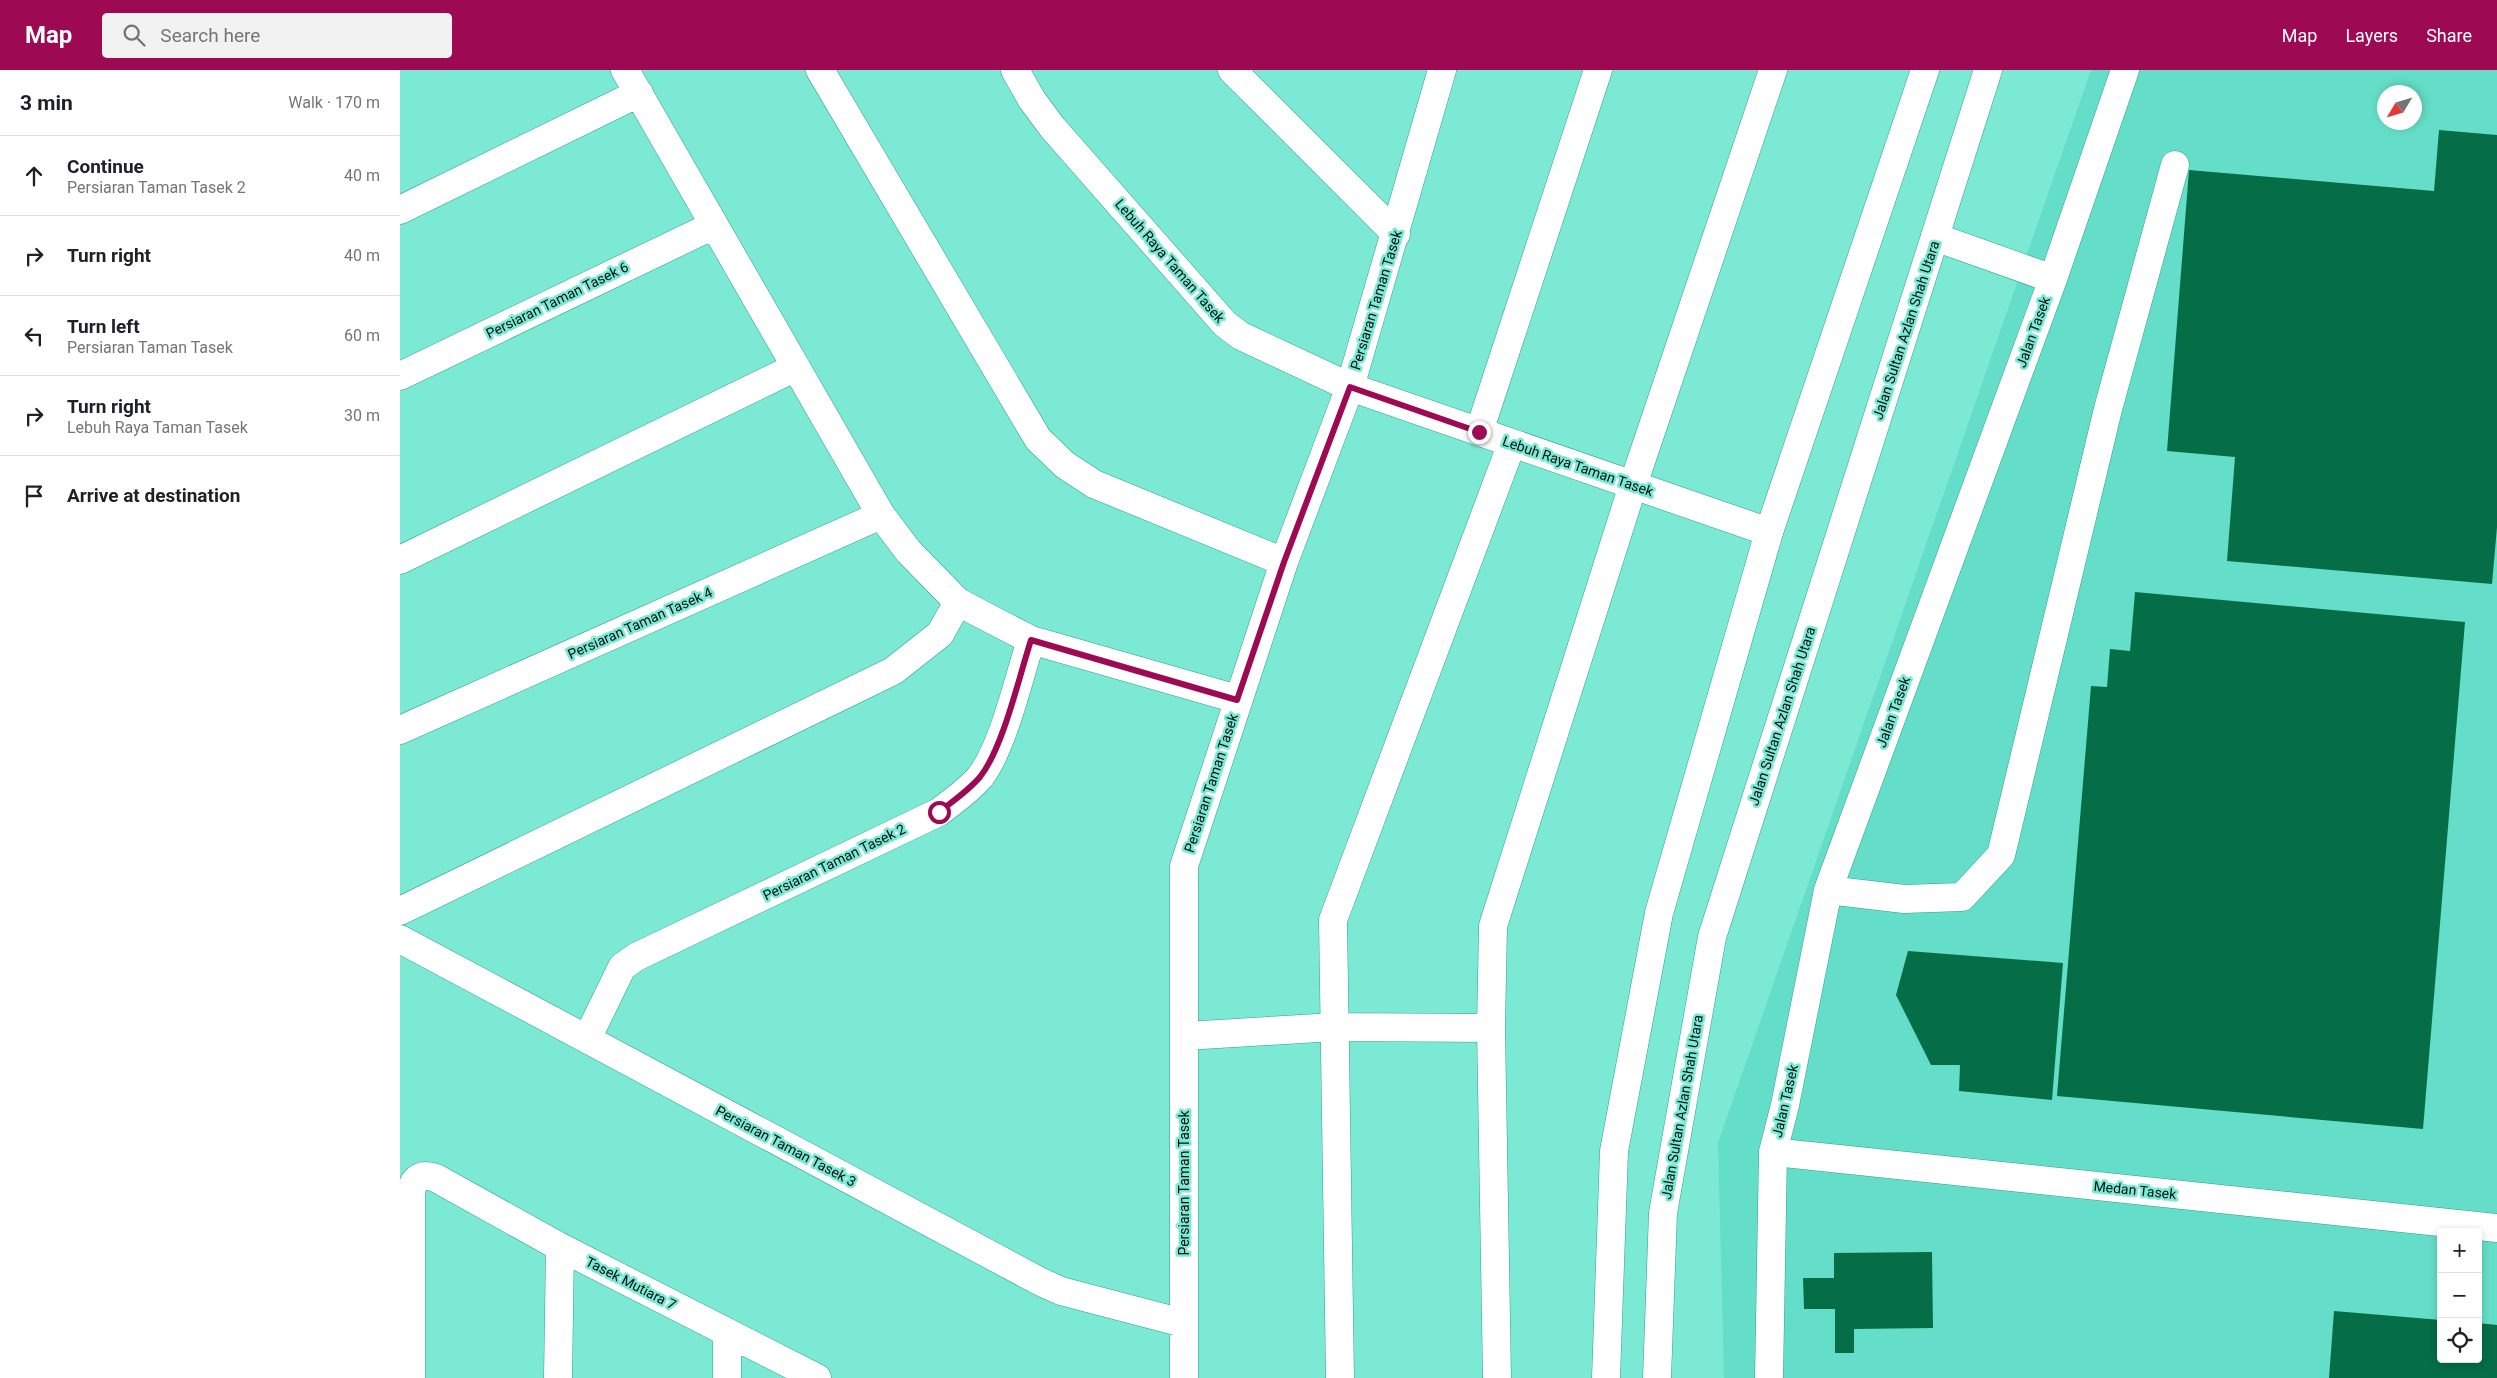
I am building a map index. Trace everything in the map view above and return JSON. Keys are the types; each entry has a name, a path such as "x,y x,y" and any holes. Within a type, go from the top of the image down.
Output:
{"street":[{"path":"625,70 881,515 909,552 958,602 1031,640 1237,700"},
{"path":"820,70 1038,440 1065,466 1094,484 1284,562"},
{"name":"Lebuh Raya Taman Tasek","path":"1015,70 1032,100 1052,127 1225,324 1241,336 1350,387 1769,532"},
{"path":"1232,70 1396,234"},
{"name":"Persiaran Taman Tasek","path":"1184,1378 1184,866 1237,700 1284,562 1350,387 1396,234 1442,70"},
{"path":"1479,432 1598,70"},
{"path":"1606,1378 1615,1141 1659,913 1769,532 1925,70"},
{"name":"Jalan Sultan Azlan Shah Utara","path":"1658,1378 1663,1213 1712,937 1988,70"},
{"name":"Jalan Tasek","path":"1769,1378 1773,1152 1785,1106 1828,890 2053,279 2125,70"},
{"path":"1497,1378 1491,1028 1493,926 1767,71"},
{"path":"400,210 638,93"},
{"path":"1828,890 1904,900 1962,897 2000,855 2108,409 2175,166"},
{"name":"Persiaran Taman Tasek 6","path":"400,376 714,225"},
{"path":"1935,237 2053,279"},
{"path":"400,560 796,367"},
{"path":"1340,1378 1333,920 1512,443"},
{"name":"Persiaran Taman Tasek 4","path":"400,730 881,515"},
{"path":"400,911 892,672 940,634 958,602"},
{"name":"Persiaran Taman Tasek 2","path":"587,1039 622,967 636,957 939,812 963,794 980,777 993,755 1031,640"},
{"name":"Persiaran Taman Tasek 3","path":"400,939 1041,1282 1061,1291 1183,1323"},
{"path":"1185,1036 1334,1027 1491,1028"},
{"name":"Medan Tasek","path":"1773,1152 2497,1224"},
{"name":"Tasek Mutiara 7","path":"411,1378 411,1193 412,1183 418,1177 426,1175 436,1178 560,1247 817,1378"},
{"path":"558,1378 560,1247"},
{"path":"727,1332 727,1378"}],"shaded area":[{"path":"2091,70 2497,70 2497,1378 1724,1378 1718,1143"}],"building":[{"path":"2439,130 2497,135 2497,527 2492,584 2227,561 2235,457 2167,451 2189,170 2434,191"},
{"path":"2135,592 2465,622 2423,1129 2057,1096 2091,686 2107,687 2110,649 2130,651"},
{"path":"1908,951 2063,963 2052,1100 1959,1091 1960,1065 1931,1065 1896,995"},
{"path":"1932,1252 1933,1328 1854,1329 1854,1353 1835,1353 1835,1309 1804,1309 1803,1278 1834,1278 1834,1253"},
{"path":"2334,1311 2437,1320 2437,1363 2482,1363 2482,1323 2497,1325 2497,1378 2329,1378"}],"route":[{"path":"939,812 963,794 980,777 993,755 1031,640 1237,700 1284,562 1350,387 1479,432"}]}
